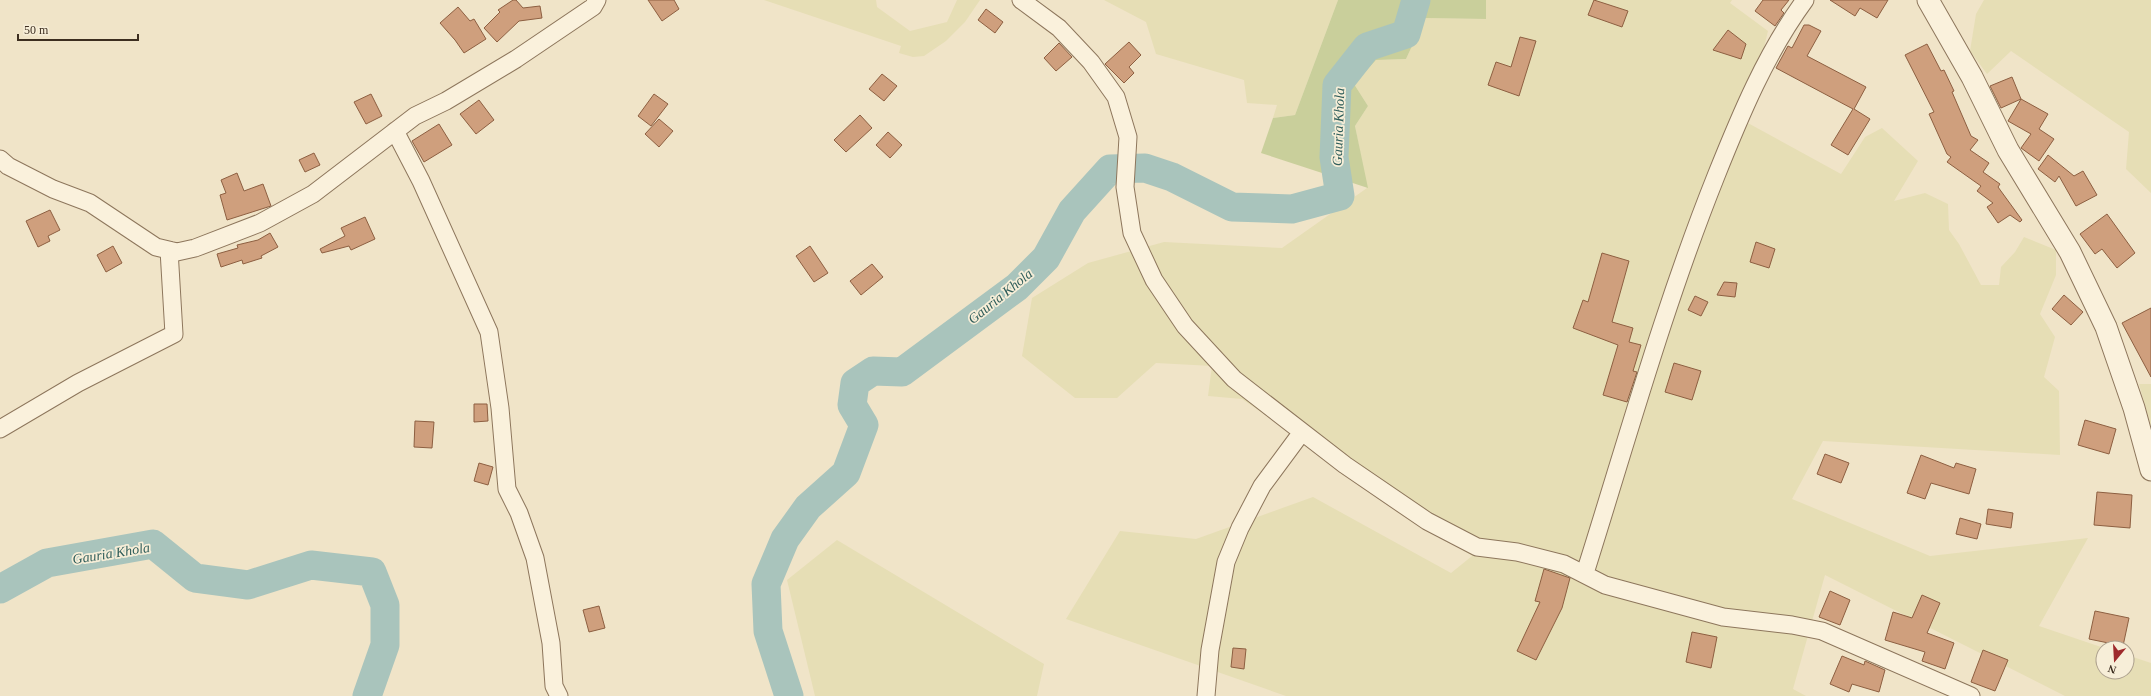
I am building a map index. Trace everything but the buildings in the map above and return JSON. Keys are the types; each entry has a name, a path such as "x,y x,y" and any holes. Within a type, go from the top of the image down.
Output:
{"street":[{"path":"0,158 8,166 47,185 90,203 156,247 177,252 195,248 260,223 313,194 415,116 446,101 516,60 593,7 597,0"},
{"path":"1021,0 1059,28 1091,62 1116,97 1128,137 1125,187 1132,233 1154,280 1186,326 1234,379 1302,432 1389,496 1427,521 1477,547 1536,556 1564,564 1585,573 1606,585 1723,617 1792,625 1822,631 1971,696"},
{"path":"1585,573 1670,298 1698,222 1734,132 1751,95 1773,53 1805,0"},
{"path":"1928,0 1972,77 2008,150 2070,252 2102,320 2134,408 2151,470"},
{"path":"395,131 424,188 489,332 500,408 507,488 519,513 535,558 551,643 554,686 559,696"},
{"path":"0,429 78,383 174,334 169,250"},
{"path":"1206,696 1210,650 1226,562 1240,528 1262,486 1302,432"}],"shaded area":[{"path":"764,0 876,0 877,7 910,31 947,22 957,0 980,0 965,22 946,41 924,56 913,57 899,53 901,46"},
{"path":"1104,0 1338,0 1295,115 1273,118 1277,105 1247,103 1244,80 1156,54 1146,22"},
{"path":"1486,0 1732,0 1730,3 1768,31 1746,122 1841,174 1865,137 1882,128 1918,161 1894,201 1925,193 1948,204 1949,230 1959,244 1981,285 1999,285 2001,267 2015,252 2024,237 2056,250 2056,275 2040,314 2055,337 2044,377 2059,391 2060,455 1823,441 1792,499 1930,556 2088,538 2039,626 2095,645 2095,680 2135,680 2135,658 2151,663 2151,696 2065,696 1825,575 1793,689 1806,696 1286,696 1066,619 1120,531 1196,539 1313,497 1451,573 1472,556 1242,399 1208,396 1212,366 1156,363 1117,398 1075,398 1022,356 1032,298 1088,263 1164,242 1282,248 1367,188 1355,126 1368,106 1354,84 1376,60 1406,59 1425,18 1486,19"},
{"path":"1984,0 2151,0 2151,193 2126,169 2129,132 2011,51 1987,74 1970,51 1976,14"},
{"path":"2139,384 2151,384 2151,427"},
{"path":"837,540 1044,664 1037,696 815,696 787,580"}],"green space":[{"path":"1338,0 1486,0 1486,19 1425,18 1406,59 1376,60 1354,84 1368,106 1355,126 1368,188 1261,153 1273,118 1295,115"}],"waterway":[{"name":"Gauria Khola","path":"789,696 768,631 766,584 785,539 808,507 846,473 864,425 852,405 855,383 873,371 902,372 1017,287 1046,258 1072,211 1110,169 1145,168 1172,177 1232,207 1292,209 1340,196 1334,157 1337,85 1367,47 1406,34 1416,0"},
{"name":"Gauria Khola","path":"0,589 47,563 153,544 195,578 248,585 311,565 372,572 385,605 385,645 367,696"}]}
